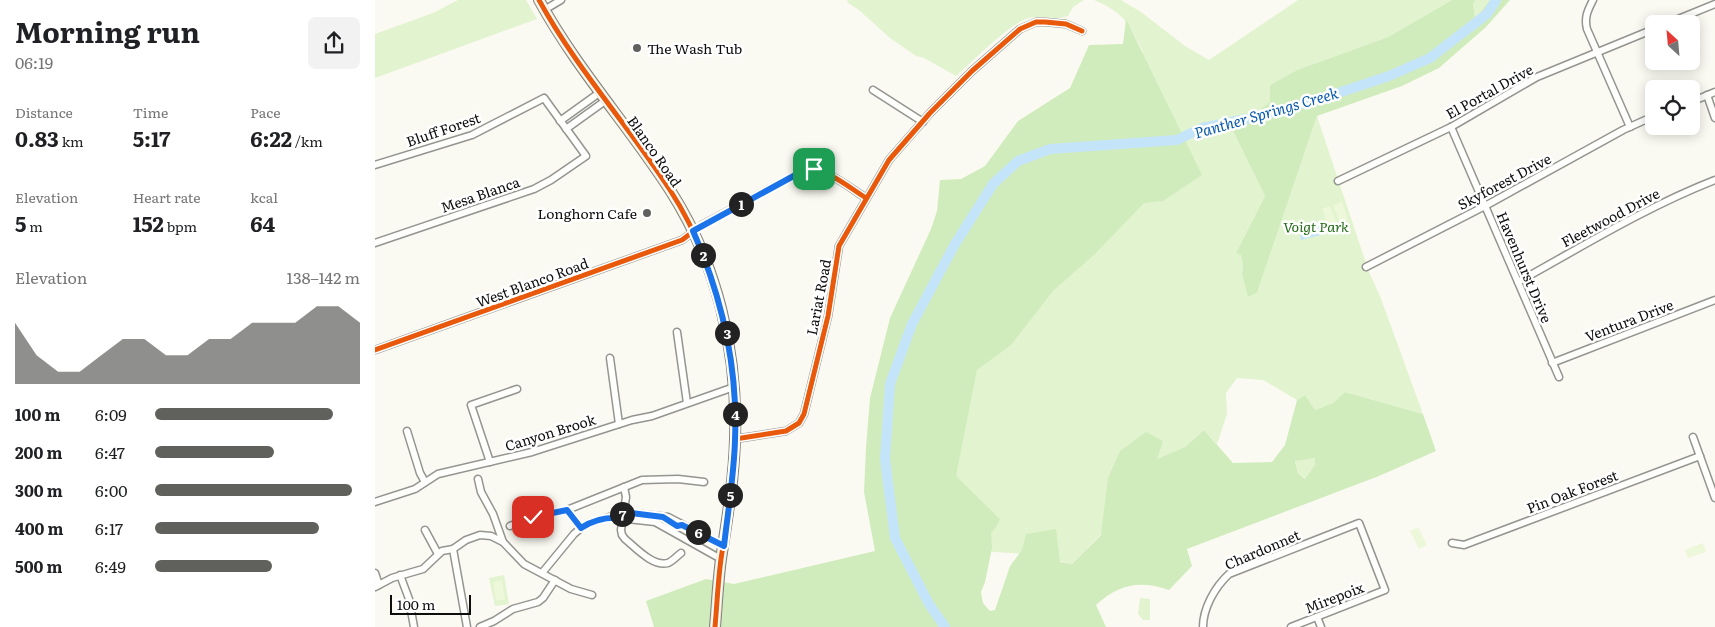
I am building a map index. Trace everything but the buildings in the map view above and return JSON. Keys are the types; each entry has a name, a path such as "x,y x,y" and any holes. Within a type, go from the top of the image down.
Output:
{"main road":[{"name":"Blanco Road","path":"539,0 574,57 670,190 693,231 705,260 722,313 729,342 734,387 735,439 715,627"}],"street":[{"path":"544,10 561,0"},
{"path":"1593,0 1587,12 1585,22 1630,127"},
{"path":"1688,15 1715,4"},
{"name":"Lariat Road","path":"735,439 786,431 799,423 804,414 828,316 839,246 892,156 973,71 1023,27 1036,22 1045,22 1066,24 1082,31"},
{"name":"El Portal Drive","path":"1338,181 1451,127 1537,77 1645,32"},
{"path":"873,90 923,122"},
{"path":"1700,98 1715,92"},
{"path":"1707,95 1715,118"},
{"path":"603,97 579,120 566,129 560,122 573,112 603,97"},
{"name":"Bluff Forest","path":"375,165 472,135 544,98 560,122"},
{"path":"573,112 579,120"},
{"name":"Skyforest Drive","path":"1365,267 1485,206 1645,120"},
{"name":"Havenhurst Drive","path":"1451,127 1559,378"},
{"name":"Mesa Blanca","path":"375,243 534,189 551,180 586,156 566,129"},
{"name":"West Blanco Road","path":"375,350 682,240 693,231 805,170 814,169 825,173 866,198"},
{"name":"Fleetwood Drive","path":"1518,282 1640,214 1687,191 1715,180"},
{"name":"Ventura Drive","path":"1553,363 1715,300"},
{"path":"677,332 687,403"},
{"path":"610,358 619,424"},
{"name":"Canyon Brook","path":"375,502 415,489 438,474 532,452 619,424 652,416 734,387"},
{"path":"490,462 471,405 517,389"},
{"path":"407,431 420,473 425,482"},
{"path":"1693,437 1715,498"},
{"name":"Pin Oak Forest","path":"1452,542 1464,546 1700,456"},
{"path":"510,526 533,517 567,510 624,487 650,479 704,482"},
{"path":"478,480 481,492 493,514 503,542"},
{"path":"624,487 626,497 622,515 622,535 651,560 658,563 668,562 681,553"},
{"path":"567,510 581,528"},
{"path":"622,515 655,522 721,559"},
{"path":"542,573 581,528 599,520 622,515 668,516 724,546"},
{"name":"Chardonnet","path":"1203,627 1205,610 1218,586 1229,574 1359,523 1385,590"},
{"path":"425,530 437,554"},
{"path":"375,573 377,586 400,575 423,569 437,554 453,549 473,536 491,536 503,542 524,564 571,589 592,595"},
{"path":"453,549 467,627"},
{"path":"400,575 409,598 414,627"},
{"path":"480,627 495,624 513,609 538,602 543,598 555,580"},
{"name":"Mirepoix","path":"1291,627 1385,590"},
{"path":"1317,617 1321,627"}],"green space":[{"path":"458,0 526,0 537,19 375,78 375,34 433,13"},
{"path":"847,0 1084,0 1073,7 1068,16 1058,18 1034,17 1021,21 1002,35 956,76 924,58 916,56 890,38 859,10 848,3"},
{"name":"Voigt Park","path":"1094,0 1121,0 1141,12 1185,46 1209,60 1298,0 1452,0 1388,37 1297,70 1270,85 1270,102 1232,129 1265,196 1236,253 1241,254 1242,275 1248,297 1257,293 1317,116 1369,272 1380,296 1423,414 1345,392 1333,403 1315,410 1305,395 1297,400 1263,380 1237,378 1226,393 1227,414 1217,444 1204,430 1185,447 1157,459 1101,534 1072,564 1028,554 994,552 944,540 975,352 1143,52 1125,20 1113,10"},
{"path":"1452,0 1476,0 1473,3 1475,19 1490,0 1510,0 1486,27 1439,68 1402,86 1317,116 1257,293 1248,297 1242,275 1241,255 1236,253 1265,196 1232,129 1270,102 1270,85 1297,70 1388,37"},
{"path":"1476,0 1490,0 1475,19 1473,2"},
{"path":"1126,19 1202,175 1163,201 1144,203 1095,254 1053,291 1011,345 977,370 956,476 1000,519 991,533 992,548 981,592 983,603 990,611 995,610 1010,566 1022,550 1026,534 1056,529 1060,562 1072,564 1101,535 1108,478 1120,451 1146,432 1163,441 1157,459 1185,447 1204,430 1233,463 1272,462 1285,445 1297,400 1305,395 1315,410 1333,403 1345,392 1423,414 1436,451 1379,476 1187,549 1192,566 1169,590 1149,585 1130,586 1113,592 1096,605 1106,627 654,627 646,601 706,579 734,584 875,551 864,492 870,398 890,318 931,229 937,211 940,180 961,179 985,166 1018,121 1070,88 1089,45 1123,44","holes":["1315,458 1315,465 1305,479 1298,473 1295,461"]},
{"path":"1342,201 1348,220 1340,223 1333,205"},
{"path":"1330,206 1337,224 1328,227 1322,209"},
{"path":"1316,458 1315,465 1306,479 1298,473 1295,460"},
{"path":"1418,527 1427,545 1419,549 1410,531"},
{"path":"1703,543 1706,552 1688,558 1685,550"},
{"path":"504,575 509,604 495,606 489,578"},
{"path":"502,580 505,599 496,601 493,582"},
{"path":"1140,598 1150,599 1150,620 1143,620 1138,614"}],"water":[{"path":"1319,225 1321,235 1301,240 1299,230"}],"waterway":[{"name":"Panther Springs Creek","path":"945,627 929,604 895,538 885,459 890,384 912,324 955,244 993,184 1018,161 1050,149 1177,140 1202,128 1261,116 1389,76 1430,58 1487,14 1496,0"}],"cycle path":[{"path":"539,0 569,49 670,190 700,247 721,309 733,374 735,439 732,484 720,567 715,627"},
{"path":"735,439 786,431 799,423 804,414 828,316 839,246 889,160 930,113 972,71 1020,29 1036,22 1045,22 1066,24 1082,31"},
{"path":"375,350 682,240 702,225 805,170 813,170 830,175 866,198"}],"place":[{"name":"The Wash Tub","path":"637,48"},
{"name":"Longhorn Cafe","path":"647,213"}],"route":[{"path":"533,517 567,510 581,528 599,520 621,518 623,512 663,517 677,526 682,525 724,546 735,439 733,370 727,332 717,294 693,231 799,173 814,169"}]}
